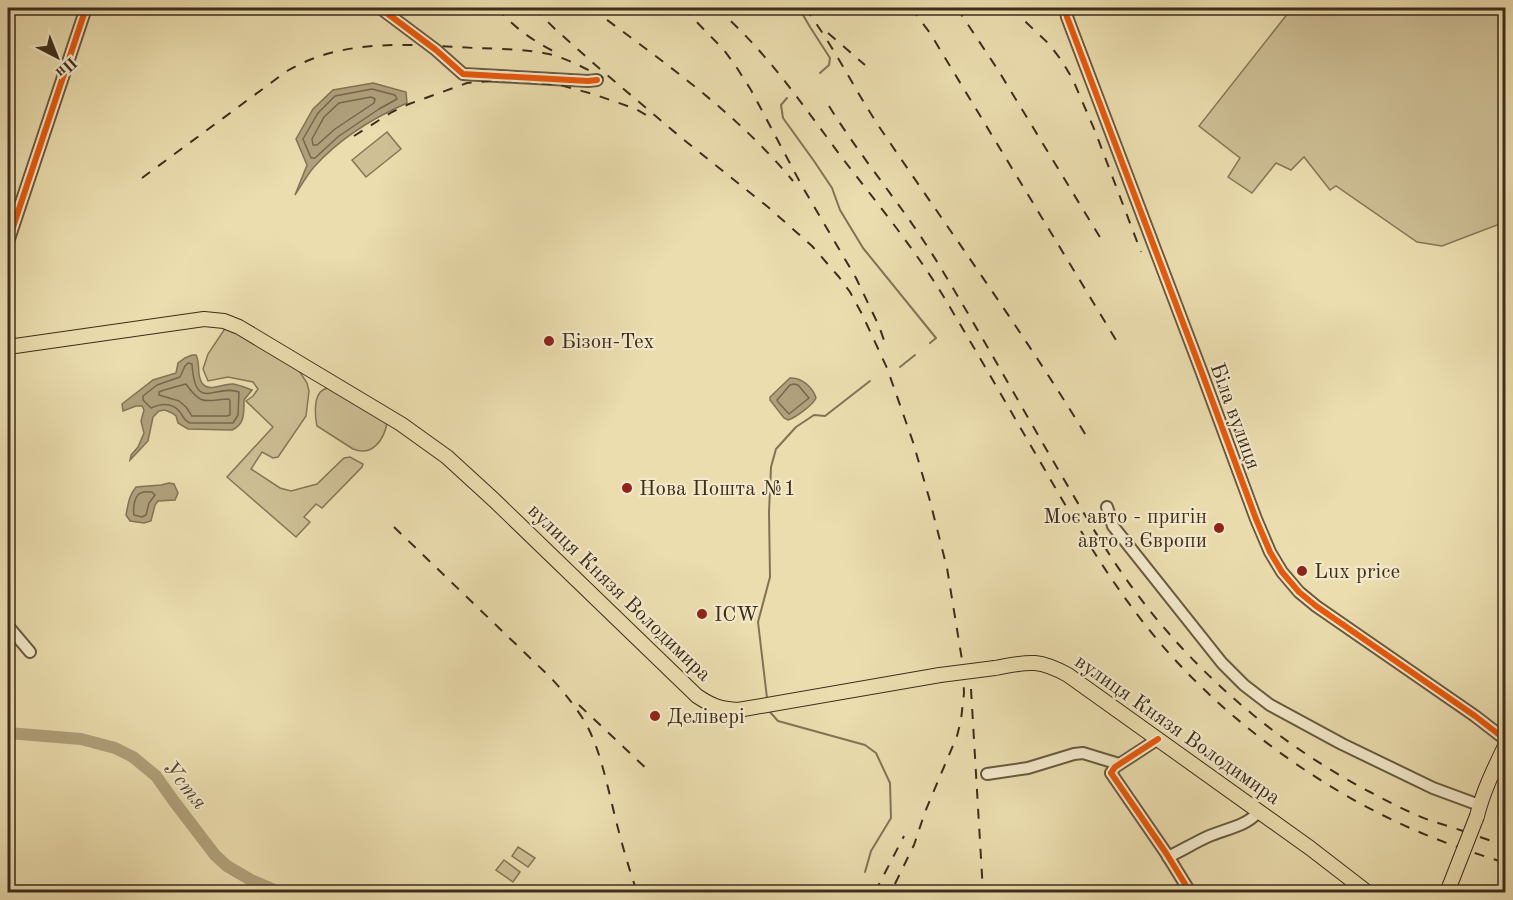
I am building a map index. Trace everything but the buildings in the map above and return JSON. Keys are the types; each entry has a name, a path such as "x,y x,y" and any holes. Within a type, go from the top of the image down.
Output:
{"main road":[{"name":"вулиця Князя Володимира","path":"8,347 204,319 224,321 239,327 401,424 447,457 697,696 712,706 738,710 940,675 1037,662 1068,675 1310,848 1367,892"},
{"path":"1448,891 1491,775 1506,742"}],"street":[{"path":"8,242 86,8"},
{"path":"380,8 436,50 463,74 597,80"},
{"name":"Біла вулиця","path":"1065,8 1256,519 1270,552 1282,572 1316,606 1475,716 1506,742"},
{"path":"1107,507 1113,526 1222,663 1244,685 1270,705 1342,744 1478,810"},
{"path":"8,626 30,651"},
{"path":"1158,740 1119,764 1113,769 1112,775 1190,892"},
{"path":"987,774 1028,768 1065,756 1083,753 1119,764"},
{"path":"1168,857 1209,836 1240,825 1253,818 1258,812"}],"shaded area":[{"path":"1292,8 1505,8 1505,222 1442,246 1417,242 1336,186 1330,190 1304,157 1291,170 1276,163 1252,193 1228,177 1240,158 1199,126"},
{"path":"387,132 401,149 366,177 352,160"},
{"path":"226,327 298,369 309,391 306,416 278,457 273,458 262,452 251,469 280,488 291,491 317,484 344,458 350,457 363,464 322,508 316,504 304,517 310,522 296,537 227,477 273,427 246,401 258,389 253,382 228,377 208,381 203,369 208,354"},
{"path":"328,388 387,423 380,441 371,449 360,451 353,449 317,426 315,414 317,397"},
{"path":"518,847 535,858 528,867 512,856"},
{"path":"504,860 520,872 513,882 496,870"}],"water":[{"path":"373,83 406,92 407,103 369,122 334,147 311,170 295,195 307,165 296,139 313,109 333,90"},
{"path":"196,355 199,376 205,386 233,384 252,390 244,400 242,421 232,430 188,429 178,423 176,416 172,413 165,410 159,411 153,417 148,441 130,460 144,433 141,421 144,410 142,406 136,406 123,411 122,404 153,380 176,373 178,363"},
{"path":"790,378 799,379 806,384 816,398 804,411 788,420 784,418 770,397"},
{"path":"174,484 178,493 175,500 158,501 151,521 144,523 130,521 126,515 130,497 136,487"}],"waterway":[{"path":"799,8 830,58 829,65 820,73"},
{"path":"787,98 781,105 783,118 832,188 840,210 863,248 936,338 930,343"},
{"path":"900,367 915,355"},
{"path":"767,698 758,622 770,577 771,467 776,449 796,427 814,415 825,416 870,381"},
{"path":"770,712 778,721 865,745 876,753 890,783 891,818 871,851 865,872"},
{"name":"Устя","path":"8,733 81,739 115,748 133,757 156,776 215,855 227,866 251,880 279,892"}],"railway":[{"path":"497,8 523,32 553,51"},
{"path":"534,8 600,69 812,246 850,292 887,368 913,442 947,568 963,666 964,693 957,736 925,812 914,845 891,892"},
{"path":"573,8 586,18"},
{"path":"591,8 723,110 771,156 793,181"},
{"path":"683,8 724,50 751,90 802,186 856,278 886,346"},
{"path":"716,8 734,24 784,80 919,259 942,294 1090,546 1122,594 1177,662 1200,686 1253,732 1309,773 1369,808 1412,829 1506,863"},
{"path":"805,8 882,131 1012,321 1087,437"},
{"path":"911,8 930,33 1116,340"},
{"path":"957,8 998,70 1101,239"},
{"path":"1011,8 1049,44 1073,80 1141,252"},
{"path":"828,33 865,65"},
{"path":"142,178 287,71 309,60 355,48 403,45 540,52 576,64 603,78"},
{"path":"354,136 409,104 467,83 489,81 560,85 593,94 636,109 646,115"},
{"path":"829,106 926,245 1091,525 1134,590 1158,621 1212,678 1271,729 1303,752 1336,773 1399,807 1466,832"},
{"path":"394,527 551,678 581,716 598,752 637,892"},
{"path":"971,689 983,892"},
{"path":"579,705 651,773"},
{"path":"875,892 904,836"},
{"path":"1480,837 1506,846"}],"cycle path":[{"path":"8,242 86,8"},
{"path":"380,8 436,50 463,74 597,80"},
{"path":"1065,8 1256,519 1270,552 1282,572 1299,592 1316,606 1506,740"},
{"path":"1158,739 1115,767 1111,773 1190,892"}],"place":[{"name":"Бізон-Тех","path":"549,341"},
{"name":"Нова Пошта №1","path":"627,488"},
{"name":"Моє авто - пригін авто з Європи","path":"1219,528"},
{"name":"Lux price","path":"1302,571"},
{"name":"ICW","path":"702,614"},
{"name":"Делівері","path":"655,716"}]}
